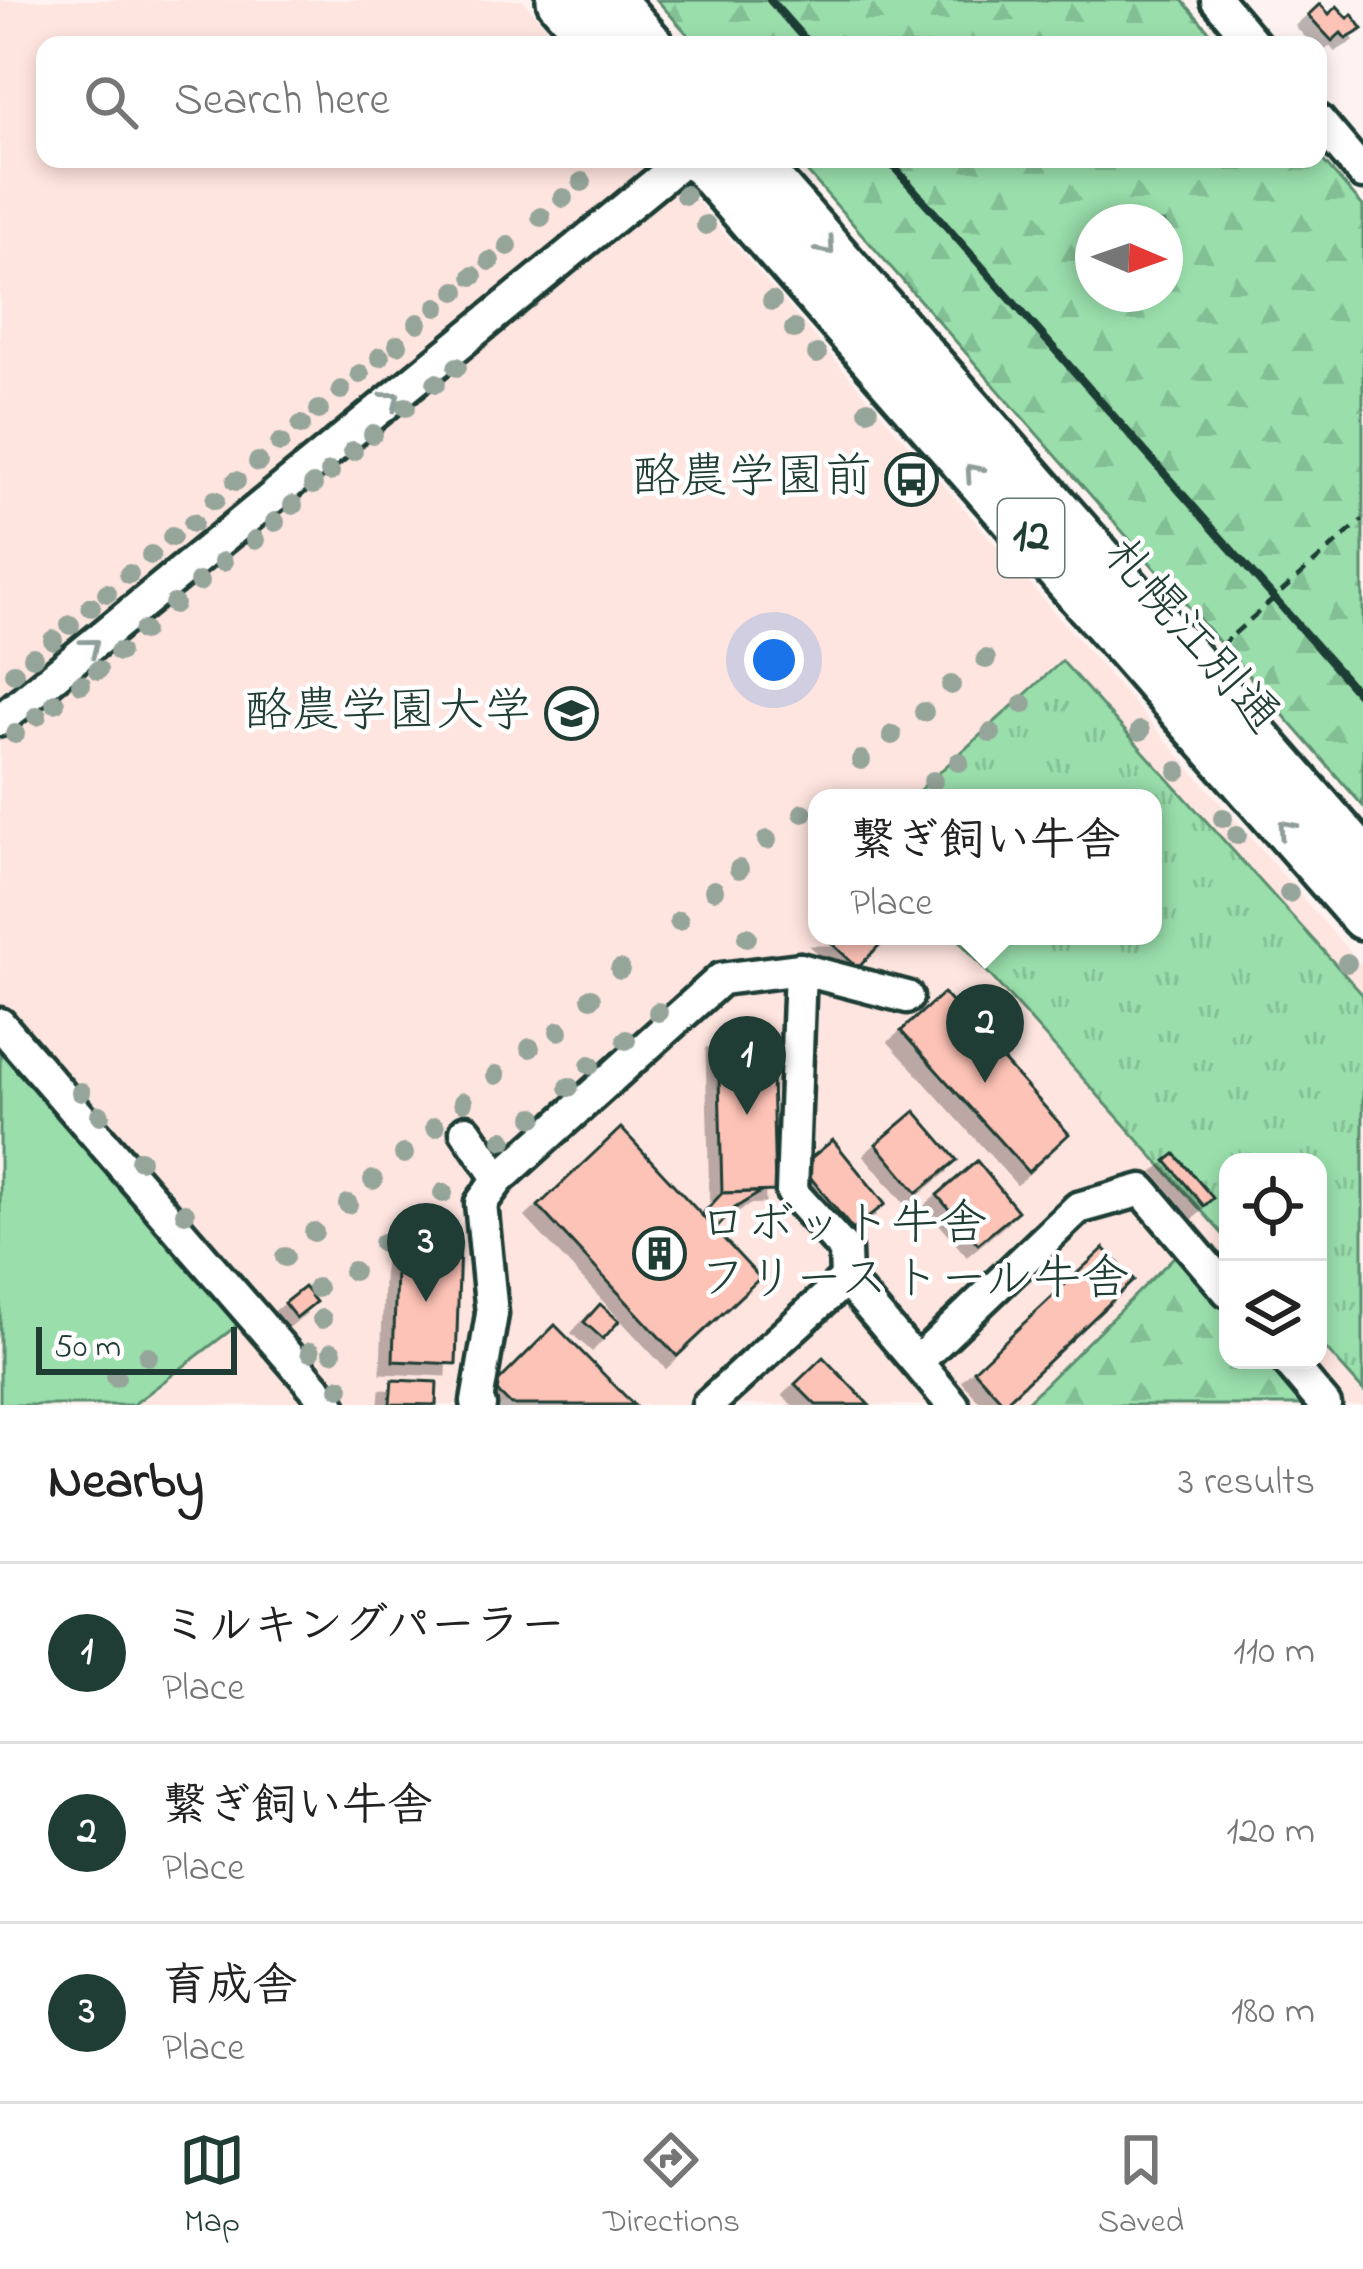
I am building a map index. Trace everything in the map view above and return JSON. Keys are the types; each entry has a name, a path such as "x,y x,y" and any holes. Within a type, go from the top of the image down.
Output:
{"highway":[{"path":"560,0 592,36"},
{"path":"611,0 642,36"},
{"name":"札幌江別通","path":"707,168 1363,916"},
{"name":"札幌江別通","path":"758,168 1363,860"}],"street":[{"path":"1217,0 1247,36"},
{"path":"1327,131 1363,173"},
{"path":"0,720 674,168"},
{"path":"800,969 792,1192 845,1250 846,1279 953,1405"},
{"path":"480,1405 492,1314 481,1203 500,1179 721,979 800,969 907,997"},
{"path":"0,1024 330,1405"},
{"path":"466,1132 500,1179"},
{"path":"917,1362 1078,1208 1142,1190 1219,1280"},
{"path":"708,1405 846,1279"},
{"path":"1295,1369 1325,1405"}],"path":[{"path":"1219,648 1362,520"}],"shaded area":[{"name":"酪農学園大学","path":"0,0 523,0 554,36 36,36 36,168 668,168 1363,967 1363,1405 0,1405"}],"green space":[{"path":"657,0 1182,0 1213,36 689,36"},
{"path":"1327,165 1363,206 1363,806 804,168"},
{"path":"1062,661 1363,995 1363,1390 1327,1350 1327,1153 1219,1153 1219,1230 963,945 1162,945 1162,789 921,789"},
{"path":"0,1024 252,1314 133,1405 0,1405"},
{"path":"1178,1253 1219,1300 1219,1369 1280,1369 1311,1405 1024,1405"}],"building":[{"path":"1320,4 1329,14 1337,6 1348,18 1352,14 1363,29 1346,39 1341,33 1332,41 1308,15"},
{"path":"834,945 880,945 858,968"},
{"path":"943,993 1069,1134 1028,1172 901,1031"},
{"path":"771,1037 775,1191 722,1193 718,1038"},
{"path":"915,1111 957,1160 917,1193 876,1144"},
{"name":"ロボット牛舎 フリーストール牛舎","path":"621,1128 760,1278 677,1356 538,1206"},
{"path":"833,1140 885,1204 853,1230 801,1166"},
{"path":"1175,1154 1213,1198 1204,1206 1166,1161"},
{"path":"977,1161 1018,1211 978,1244 937,1195"},
{"path":"761,1192 735,1208 715,1230 702,1215 722,1193"},
{"path":"397,1241 460,1243 456,1364 393,1361"},
{"path":"1104,1248 1134,1280 1004,1403 974,1370"},
{"path":"304,1287 316,1302 296,1318 284,1303"},
{"path":"600,1304 619,1321 603,1339 584,1322"},
{"path":"555,1325 634,1405 511,1405 493,1387"},
{"path":"823,1357 869,1405 816,1405 795,1384"},
{"path":"392,1380 437,1382 436,1405 390,1404"}],"railway":[{"path":"770,0 802,36"},
{"path":"895,168 1363,699"}],"place":[{"name":"酪農学園前","path":"911,479"},
{"name":"酪農学園大学","path":"571,713"},
{"name":"繋ぎ飼い牛舎","path":"985,1083"},
{"name":"ミルキングパーラー","path":"747,1115"},
{"name":"ロボット牛舎 フリーストール牛舎","path":"660,1254"},
{"name":"育成舎","path":"426,1302"}]}
